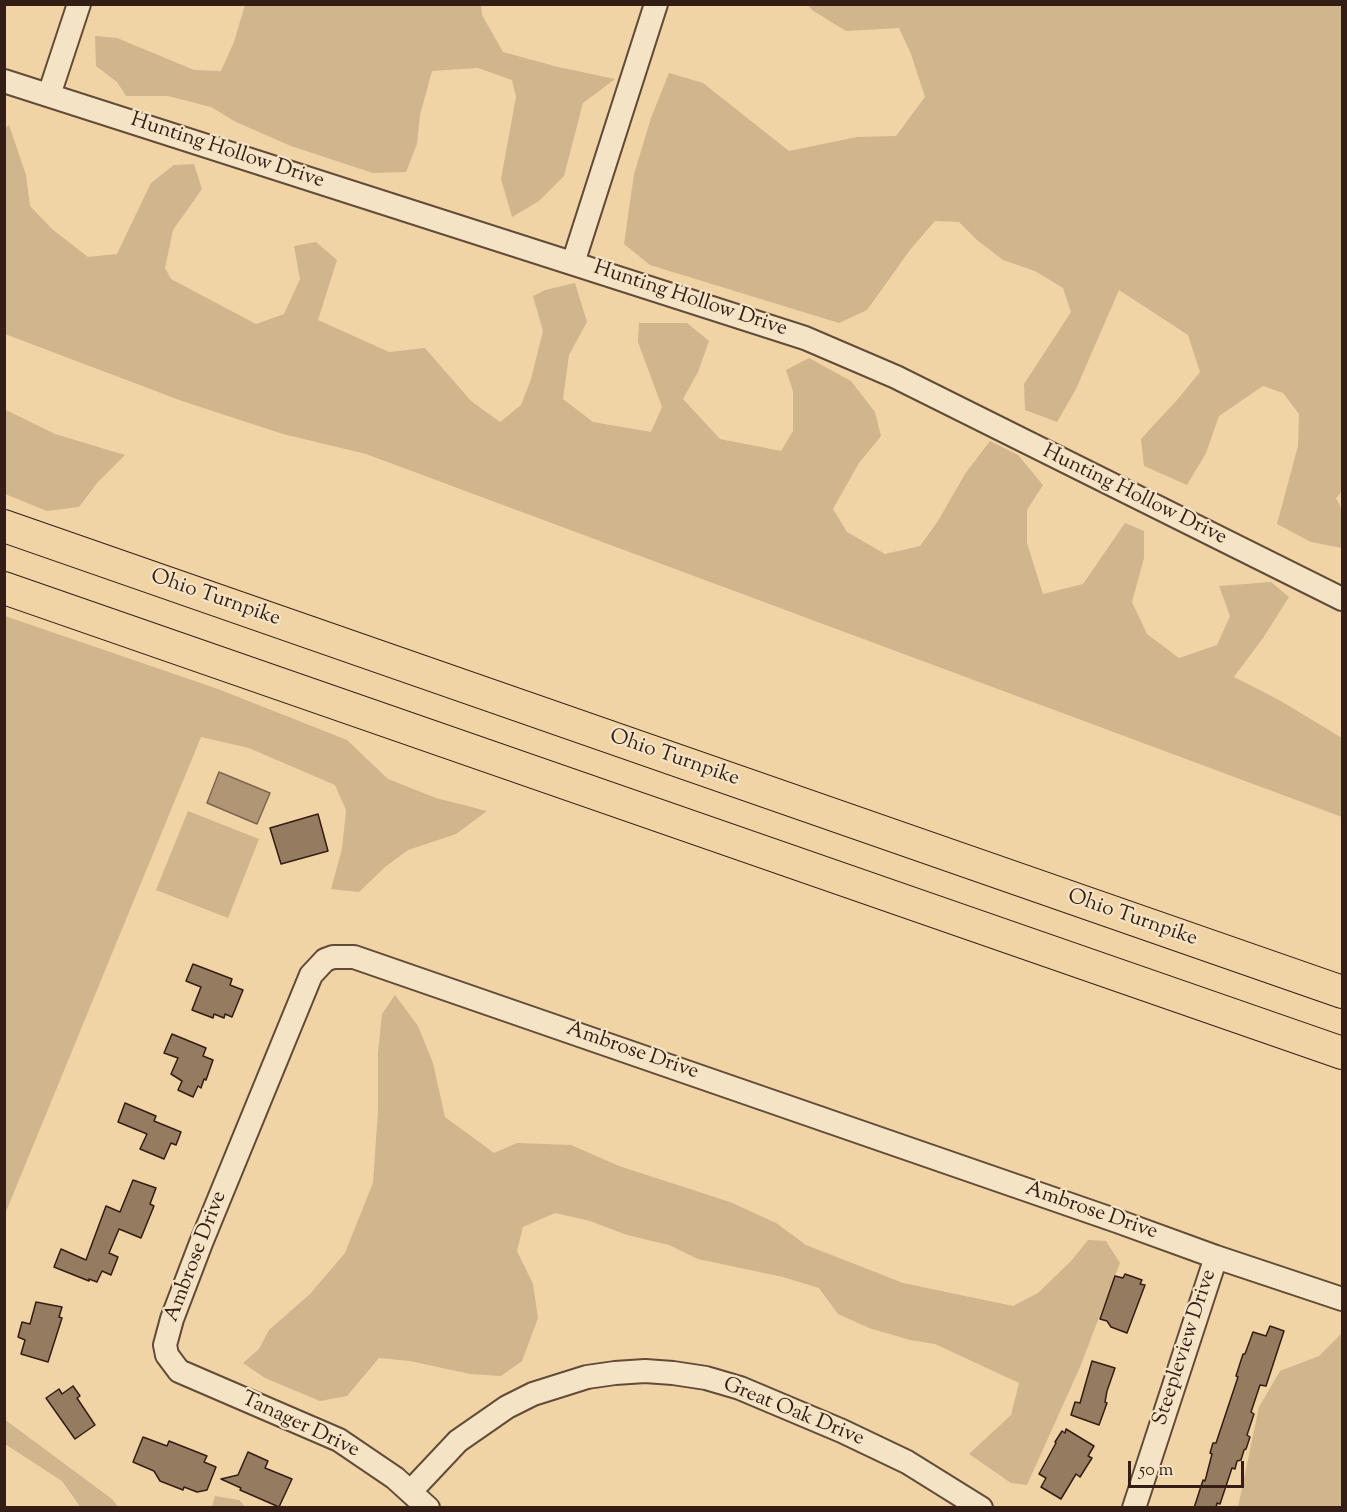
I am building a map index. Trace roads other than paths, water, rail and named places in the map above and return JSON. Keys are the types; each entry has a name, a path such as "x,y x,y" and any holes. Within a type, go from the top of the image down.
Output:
{"highway":[{"name":"Ohio Turnpike","path":"4,526 1342,992"},
{"path":"4,588 1342,1053"}],"street":[{"path":"49,95 78,4"},
{"path":"573,263 657,4"},
{"name":"Hunting Hollow Drive","path":"4,81 749,319 842,352 1342,600"},
{"name":"Ambrose Drive","path":"167,1355 165,1345 171,1319 311,975 325,960 344,955 760,1096 1216,1257 1342,1299"},
{"name":"Steepleview Drive","path":"1134,1508 1216,1257"},
{"name":"Tanager Drive","path":"167,1355 179,1371 189,1377 339,1440 366,1456 411,1491 428,1508"},
{"name":"Great Oak Drive","path":"411,1491 458,1441 507,1407 550,1388 587,1377 645,1371 706,1378 740,1388 842,1431 907,1462 981,1508"}]}
